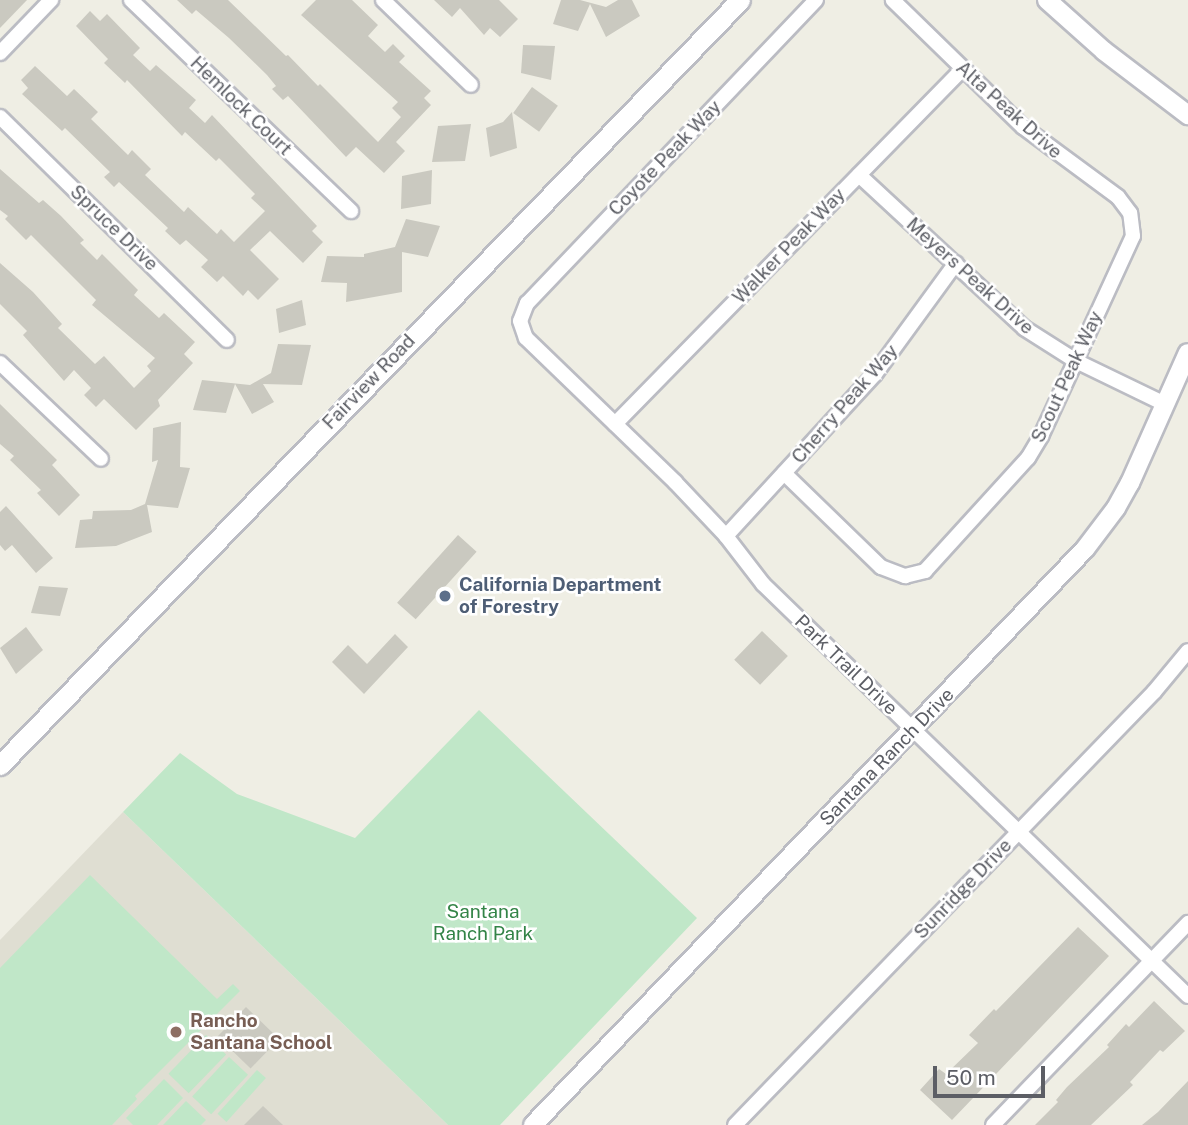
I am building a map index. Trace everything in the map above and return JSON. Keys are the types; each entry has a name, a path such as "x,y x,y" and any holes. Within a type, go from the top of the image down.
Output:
{"main road":[{"name":"Fairview Road","path":"0,765 740,0"}],"street":[{"path":"0,53 51,0"},
{"name":"Hemlock Court","path":"131,0 351,211"},
{"path":"383,0 471,85"},
{"name":"Coyote Peak Way","path":"520,321 527,303 817,0"},
{"name":"Alta Peak Drive","path":"893,0 1023,127 1118,197 1130,213"},
{"path":"1047,0 1104,51 1188,115"},
{"name":"Walker Peak Way","path":"615,424 962,69"},
{"name":"Spruce Drive","path":"0,117 227,340"},
{"name":"Meyers Peak Drive","path":"859,175 1024,328 1076,361 1165,404"},
{"name":"Scout Peak Way","path":"784,473 881,567 905,576 925,571 1028,458 1133,236 1130,213"},
{"name":"Cherry Peak Way","path":"726,536 874,374 956,264"},
{"name":"Park Trail Drive","path":"520,321 526,338 726,536 763,584 1188,996"},
{"name":"Santana Ranch Drive","path":"533,1125 913,730 1099,532 1130,483 1188,353"},
{"path":"0,363 101,459"},
{"name":"Sunridge Drive","path":"735,1125 1154,692 1188,651"},
{"path":"993,1125 1188,923"}],"shaded area":[{"name":"Rancho Santana School","path":"123,812 448,1125 0,1125 0,940"}],"green space":[{"name":"Santana Ranch Park","path":"479,710 697,918 500,1125 448,1125 123,812 180,753 237,794 355,838"},
{"path":"90,875 217,999 233,984 240,991 135,1096 137,1099 112,1125 0,1125 0,968"},
{"path":"206,1035 226,1054 189,1093 168,1074"},
{"path":"229,1057 248,1075 211,1114 192,1096"},
{"path":"257,1070 266,1078 226,1122 218,1114"},
{"path":"164,1079 183,1098 157,1125 133,1125 126,1118"},
{"path":"186,1101 206,1120 201,1125 163,1125"}],"building":[{"path":"0,0 27,0 0,28"},
{"path":"177,0 228,0 318,86 320,84 378,142 401,117 392,108 398,102 301,15 316,0 352,0 378,25 368,36 385,52 393,44 405,56 399,62 431,91 424,98 431,105 396,142 405,151 384,173 356,147 346,157 288,96 283,100 272,89 276,86 267,75 229,38 196,10 192,14"},
{"path":"434,0 499,0 518,19 500,37 490,28 484,35 460,8 452,17"},
{"path":"561,0 580,0 606,7 618,0 632,0 640,16 606,37 590,4 578,31 553,24"},
{"path":"90,11 100,21 107,14 140,48 133,55 150,71 156,65 196,100 189,108 205,123 212,115 317,226 312,231 323,242 303,263 270,231 250,250 279,279 258,300 248,290 243,296 223,276 217,282 201,267 208,260 186,240 180,245 165,231 168,228 119,182 114,187 104,177 110,172 65,128 62,131 22,94 28,88 21,80 35,66 67,96 74,89 98,112 91,119 128,155 132,150 151,169 145,175 184,212 188,207 217,234 221,229 234,242 265,211 251,198 255,194 219,158 216,161 185,132 182,136 127,80 125,83 104,63 108,59 76,26"},
{"path":"523,45 555,46 551,80 521,73"},
{"path":"532,87 558,106 539,132 513,113"},
{"path":"512,112 517,148 490,157 486,128 503,122"},
{"path":"471,124 465,161 432,162 438,126"},
{"path":"0,169 39,203 43,200 61,216 84,240 80,243 97,260 102,254 138,290 134,295 159,318 164,313 195,342 184,354 193,363 158,400 160,406 136,430 104,399 96,407 84,395 91,388 74,370 64,381 23,335 27,331 0,304 0,263 33,292 62,324 58,328 95,364 104,356 134,388 151,371 147,366 155,358 92,305 96,300 31,235 26,240 5,219 8,216 0,210"},
{"path":"432,170 431,204 401,209 402,176"},
{"path":"406,219 440,226 428,257 402,252 402,292 346,302 347,283 321,282 327,256 364,257 364,254 395,247"},
{"path":"302,300 306,325 279,333 276,309"},
{"path":"278,344 311,345 302,385 263,384 274,402 252,414 235,384 226,413 193,410 202,380 250,385 271,373"},
{"path":"0,404 57,460 52,465 80,495 59,516 37,493 41,490 10,460 14,456 0,444"},
{"path":"181,422 180,467 190,468 178,508 147,505 152,532 116,546 75,548 80,520 92,519 93,511 131,510 145,504 158,460 152,462 153,428"},
{"path":"6,506 53,558 36,573 12,545 5,551 0,545 0,512"},
{"path":"458,535 477,552 416,619 397,603"},
{"path":"39,586 68,588 60,616 31,613"},
{"path":"26,627 43,650 16,674 0,648"},
{"path":"762,631 788,656 760,685 734,660"},
{"path":"395,634 408,647 364,694 332,662 348,645 367,664"},
{"path":"1078,927 1109,956 952,1120 920,1090 939,1069 946,1074 978,1043 969,1035"},
{"path":"1154,1001 1185,1031 1163,1052 1160,1050 1130,1082 1133,1085 1091,1125 1035,1125 1058,1102 1056,1100 1067,1087 1109,1047 1107,1045 1126,1024 1129,1027"},
{"path":"246,1007 279,1039 251,1068 218,1036"},
{"path":"1188,1081 1188,1125 1142,1125 1158,1112"},
{"path":"263,1106 283,1125 244,1125"}],"place":[{"name":"California Department of Forestry","path":"445,596"},
{"name":"Rancho Santana School","path":"176,1032"}]}
